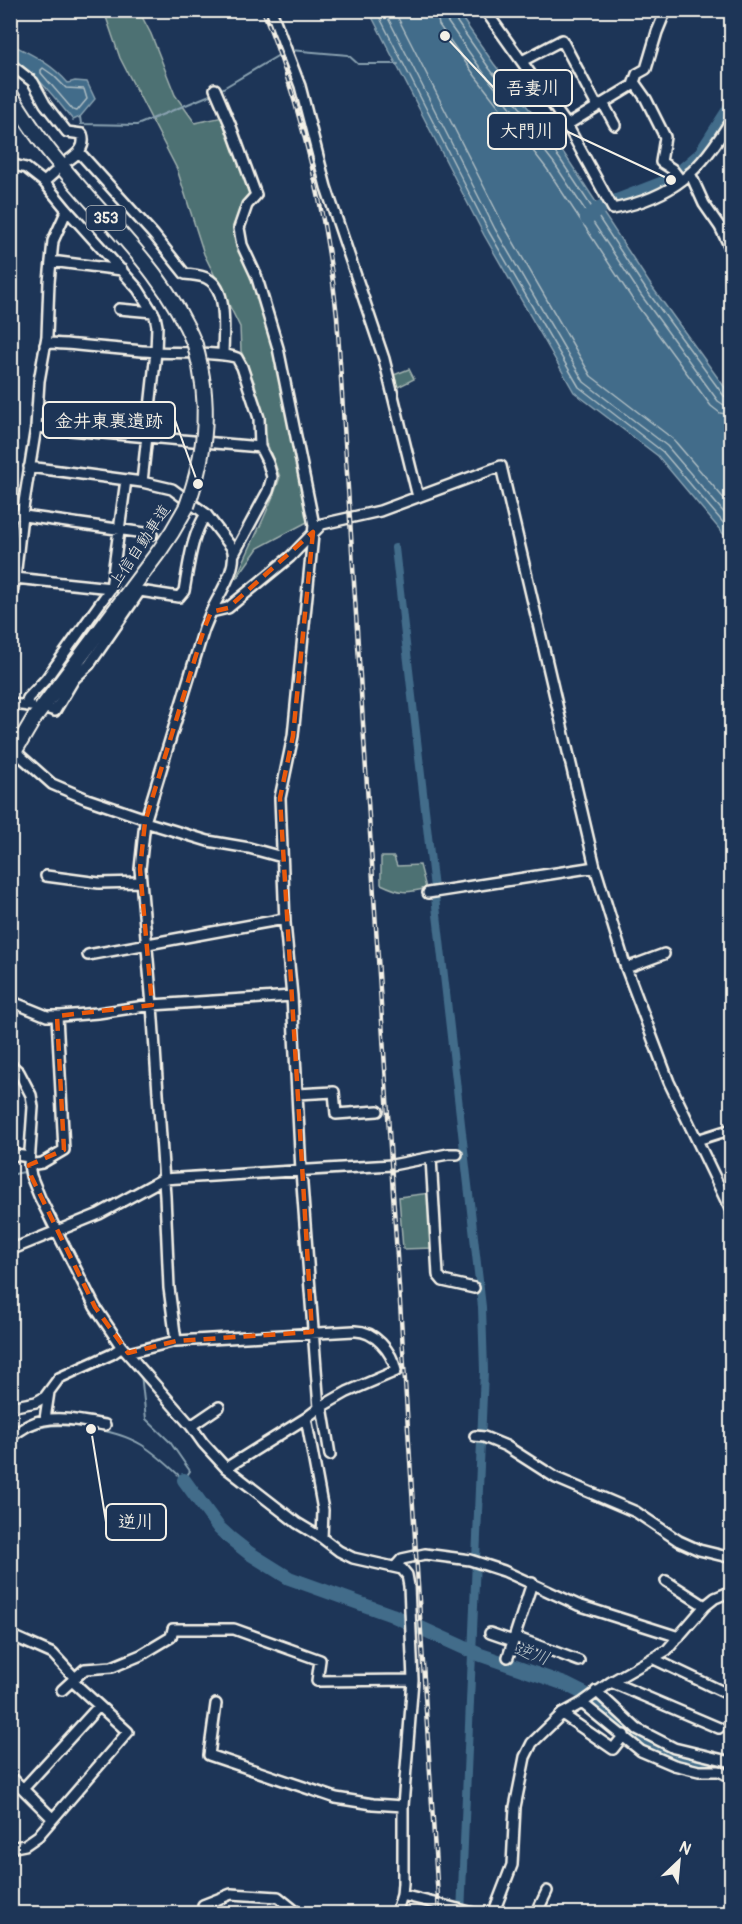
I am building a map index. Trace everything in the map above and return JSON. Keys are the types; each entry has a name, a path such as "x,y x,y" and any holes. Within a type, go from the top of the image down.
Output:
{"highway":[{"name":"上信自動車道","path":"10,94 58,163 153,271 181,314 192,347 200,405 199,432 184,504 152,551 64,668 12,752"},
{"name":"上信自動車道","path":"10,105 53,167 149,275 192,347"}],"street":[{"path":"271,10 300,86 326,187 384,359 418,497"},
{"path":"484,10 567,125 613,209 648,201 681,181 717,143 732,118"},
{"path":"567,125 633,85 637,74 646,69 666,10"},
{"path":"522,61 562,40 600,104 615,124"},
{"path":"10,64 33,82 45,104 67,132 82,134 83,144 79,152 69,160"},
{"path":"634,82 646,99 665,137 660,162 672,169 681,181"},
{"path":"217,93 256,195 247,205 239,228 240,237 256,275 278,348 311,510 313,532 293,736 280,798 284,918 292,996 312,1332 320,1407 330,1455"},
{"path":"79,152 154,235 185,274 207,278 217,287 222,301 223,355"},
{"path":"10,164 26,168 44,182 138,289 153,312 157,326 156,352 142,482"},
{"path":"44,182 54,173"},
{"path":"690,173 704,204 720,227 732,251"},
{"path":"10,602 47,336 53,241 67,210"},
{"path":"51,261 122,270"},
{"path":"119,309 153,312"},
{"path":"45,345 50,343 80,345 223,355 237,358 259,418 260,447 272,477 271,484 234,554"},
{"path":"36,427 260,447"},
{"path":"212,612 228,608 290,557 322,524 380,511 501,466 595,867 626,968 669,1082 732,1213"},
{"path":"29,467 142,482 172,489 206,514 232,548 234,554 233,567 204,629 146,820 140,869 148,944 169,1288 176,1341"},
{"path":"10,704 28,706 28,698 46,679 111,588 126,480"},
{"path":"10,514 152,534"},
{"path":"46,708 55,711 74,679 89,665 141,591 179,597 184,591 192,541 206,514"},
{"path":"15,578 111,588"},
{"path":"12,752 52,784 87,799 208,841 249,848 282,857"},
{"path":"433,892 595,867"},
{"path":"46,876 99,883 141,882"},
{"path":"88,955 284,918"},
{"path":"626,968 664,954"},
{"path":"10,1000 47,1016 57,1016 152,1005 292,996"},
{"path":"10,1148 16,1155 29,1161 42,1163 64,1150 57,1016"},
{"path":"10,1064 19,1072 31,1095 33,1107 29,1161 31,1176 52,1233 122,1350 226,1468 297,1524 339,1551 353,1558 402,1569 407,1575 413,1680 403,1806 402,1895 396,1914"},
{"path":"297,1094 338,1092 336,1114 378,1111"},
{"path":"697,1140 732,1128"},
{"path":"10,1250 99,1214 163,1179 392,1165 457,1154"},
{"path":"430,1158 438,1275 443,1281 474,1288"},
{"path":"10,1407 36,1402 45,1397 59,1378 122,1350 176,1341 362,1330 386,1350 396,1371 347,1392 320,1407 226,1468"},
{"path":"45,1419 49,1392"},
{"path":"191,1426 219,1407"},
{"path":"306,1418 323,1509 322,1538"},
{"path":"10,1437 27,1426 45,1419 105,1425"},
{"path":"479,1436 506,1446 556,1478 636,1512 679,1541 699,1550 732,1558"},
{"path":"395,1567 402,1559 425,1554 475,1562 532,1583 578,1605 679,1636"},
{"path":"666,1581 705,1606"},
{"path":"508,1657 532,1583"},
{"path":"493,1914 512,1865 515,1809 525,1757 531,1743 562,1714 611,1682 667,1650 705,1606 715,1598 732,1591"},
{"path":"62,1690 85,1669 112,1667 141,1655 171,1637 173,1629 234,1629 320,1660 318,1681 413,1680"},
{"path":"490,1633 579,1661"},
{"path":"10,1635 53,1654 99,1706 128,1732 38,1836 25,1845 10,1848"},
{"path":"654,1659 732,1696"},
{"path":"611,1682 719,1728"},
{"path":"588,1697 641,1751 674,1765 699,1771 718,1772 732,1779"},
{"path":"588,1697 637,1729 674,1749 732,1762"},
{"path":"216,1704 209,1755 336,1798 403,1806"},
{"path":"24,1789 99,1706"},
{"path":"562,1714 613,1749 624,1736"},
{"path":"10,1776 52,1818"},
{"path":"536,1914 547,1891"},
{"path":"203,1905 231,1894 278,1897 299,1914"},
{"path":"402,1895 473,1912"},
{"path":"342,1914 352,1914"}],"highlighted area":[{"path":"313,532 293,736 280,798 312,1332 176,1341 128,1353 95,1307 31,1176 29,1165 64,1150 57,1016 152,1005 140,869 145,822 204,629 211,612 228,608"}],"green space":[{"path":"104,11 139,11 151,34 175,95 195,123 223,117 249,193 236,224 237,245 253,279 283,385 309,521 258,548 236,579 280,477 268,446 255,384 241,351 240,327 204,254 177,169 120,58"},
{"path":"409,369 414,379 398,387 394,375"},
{"path":"381,857 394,857 397,866 420,865 426,888 403,892 381,884"},
{"path":"430,1193 433,1248 403,1249 399,1197"}],"water":[{"path":"369,11 457,11 494,64 565,155 652,287 731,396 731,543 658,456 574,392 484,235"},
{"path":"11,44 49,65 68,83 87,82 95,99 80,117 73,120 37,79 11,58"}],"waterway":[{"path":"290,50 348,55 358,64 398,64"},
{"path":"220,90 284,52"},
{"path":"80,117 81,124 137,125 215,93"},
{"path":"587,219 601,207 671,180 700,155 732,105"},
{"path":"374,508 386,504"},
{"path":"395,548 482,1307 484,1371 461,1914"},
{"path":"10,1175 24,1172 49,1231"},
{"path":"52,1236 63,1254"},
{"name":"逆川","path":"10,1443 27,1432 42,1427 71,1426 103,1431 142,1445 184,1480 190,1471 170,1442 146,1419 141,1374"},
{"name":"逆川","path":"184,1480 219,1528 249,1553 289,1578 392,1615 478,1654 565,1684 585,1694 645,1743 676,1758 703,1762 732,1771"}],"railway":[{"path":"263,10 277,47 311,161 326,238 337,316 439,1914"}],"place":[{"name":"吾妻川","path":"445,36"},
{"name":"大門川","path":"671,180"},
{"name":"金井東裏遺跡","path":"198,484"},
{"name":"逆川","path":"91,1429"}]}
